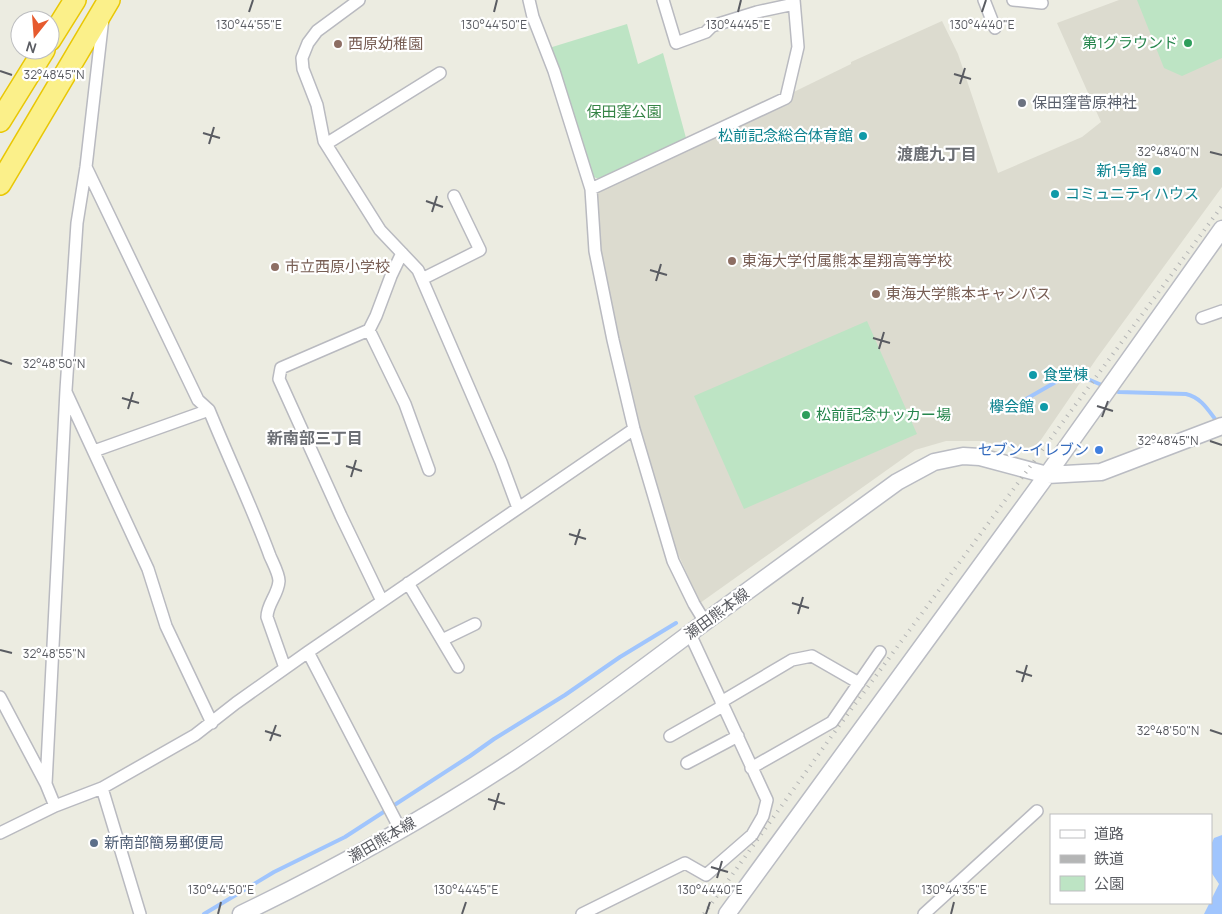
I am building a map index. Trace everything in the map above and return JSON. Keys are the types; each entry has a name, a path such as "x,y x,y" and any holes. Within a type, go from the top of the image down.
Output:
{"highway":[{"path":"60,24 75,0"},
{"path":"0,184 107,4"},
{"path":"0,121 38,60"}],"main road":[{"path":"727,914 1222,230"},
{"name":"瀬田熊本線","path":"241,914 296,888 453,799 514,760 897,482 934,462 963,456 980,457 1047,474 1101,472 1222,426"}],"street":[{"path":"359,0 317,31 308,43 302,58 303,69 317,105 324,140 380,230 418,270 501,462 518,508"},
{"path":"529,0 532,17 554,71 591,189 595,251 634,429 673,561 705,622"},
{"path":"591,189 786,98 798,47 794,2 712,26 706,32 676,43 663,0"},
{"path":"984,0 995,28"},
{"path":"1013,0 1042,3"},
{"path":"46,784 66,390 77,223 107,4"},
{"path":"326,144 440,73"},
{"path":"86,167 198,400 209,410 246,500 259,526 279,581 273,599 267,608 267,617 285,668"},
{"path":"422,279 480,250 454,196"},
{"path":"382,601 279,379 281,368 369,330 402,253"},
{"path":"1202,318 1222,311"},
{"path":"369,330 406,404 429,470"},
{"path":"66,390 148,569 166,626 212,723"},
{"path":"94,451 209,410"},
{"path":"0,833 55,806 102,788 195,735 285,668 634,429"},
{"path":"408,583 458,667"},
{"path":"442,640 475,624"},
{"path":"582,914 686,863 706,875 752,835 763,816 767,800 690,634"},
{"path":"308,652 400,829"},
{"path":"751,768 832,722 880,652"},
{"path":"670,736 792,660 812,656 859,683"},
{"path":"0,697 46,784 55,806"},
{"path":"687,763 738,736"},
{"path":"102,788 140,914"},
{"path":"924,914 1037,811"}],"shaded area":[{"name":"東海大学熊本キャンパス","path":"1119,0 1222,0 1222,187 1097,358 1036,447 1023,451 982,441 946,441 915,450 700,603 671,538 638,434 597,240 594,196 599,187 851,64 851,62 942,21 958,54 998,173 1082,137 1101,122 1057,23"}],"green space":[{"name":"第1グラウンド","path":"1137,0 1222,0 1222,58 1182,76 1164,68"},
{"name":"保田窪公園","path":"627,24 638,64 663,53 686,138 599,179 591,176 549,48"},
{"name":"松前記念サッカー場","path":"867,321 917,434 744,509 694,396"}],"water":[{"path":"1222,835 1222,914 1204,914 1209,904 1212,904 1212,898 1219,884 1212,874 1212,843 1214,838"}],"waterway":[{"path":"1005,411 1061,379 1083,377 1104,386"},
{"path":"1113,390 1119,392 1186,394 1201,402 1218,423"},
{"path":"204,914 274,872 345,837 494,739 565,695 620,657 676,623"}],"railway":[{"path":"704,914 836,730 1222,206"}],"place":[{"name":"第1グラウンド","path":"1188,43"},
{"name":"西原幼稚園","path":"338,44"},
{"name":"保田窪菅原神社","path":"1022,103"},
{"name":"松前記念総合体育館","path":"863,136"},
{"name":"新1号館","path":"1157,171"},
{"name":"コミュニティハウス","path":"1055,194"},
{"name":"東海大学付属熊本星翔高等学校","path":"732,261"},
{"name":"市立西原小学校","path":"275,267"},
{"name":"東海大学熊本キャンパス","path":"876,294"},
{"name":"食堂棟","path":"1033,375"},
{"name":"欅会館","path":"1044,407"},
{"name":"松前記念サッカー場","path":"806,415"},
{"name":"セブン-イレブン","path":"1099,450"},
{"name":"新南部簡易郵便局","path":"94,843"}],"district":[{"name":"渡鹿九丁目","path":"937,154"},
{"name":"新南部三丁目","path":"315,438"}]}
